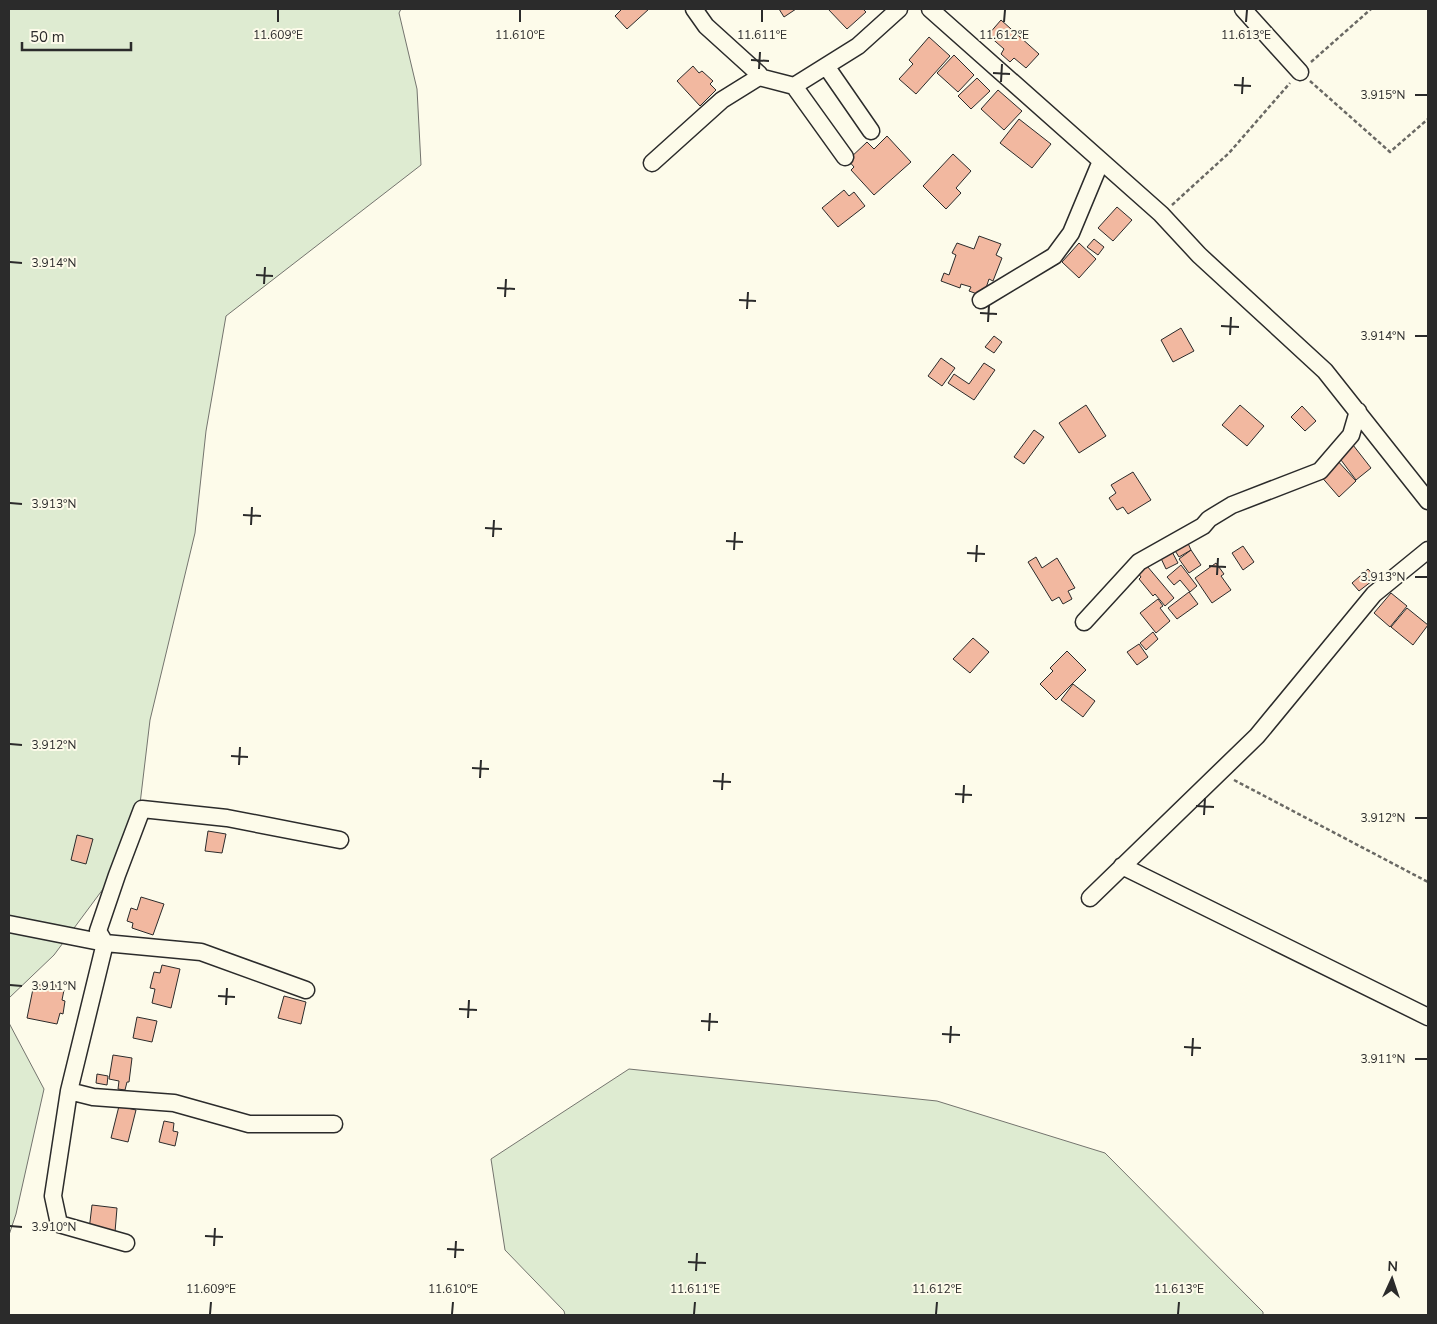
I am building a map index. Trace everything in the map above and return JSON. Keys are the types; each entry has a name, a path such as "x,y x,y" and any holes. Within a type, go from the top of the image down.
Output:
{"street":[{"path":"694,9 706,26 760,76 794,86 845,157"},
{"path":"794,86 858,46 899,9"},
{"path":"930,9 1161,214 1199,254 1324,371 1358,411 1428,502"},
{"path":"1243,9 1300,72"},
{"path":"826,66 871,131"},
{"path":"652,163 722,100 760,76"},
{"path":"981,300 1054,256 1071,233 1101,161"},
{"path":"1084,622 1139,562 1203,526 1209,519 1232,505 1320,471 1351,435 1358,411"},
{"path":"1090,898 1258,736 1374,594 1428,550"},
{"path":"126,1243 59,1224 53,1196 69,1091 104,943 98,932 142,809 227,818 340,840"},
{"path":"1122,866 1428,1017"},
{"path":"9,924 104,943 201,952 306,990"},
{"path":"69,1091 93,1097 174,1103 249,1124 334,1124"}],"path":[{"path":"1161,214 1229,153 1300,72 1371,9"},
{"path":"1300,72 1390,152 1428,120"},
{"path":"1220,772 1428,882"}],"green space":[{"path":"9,9 401,9 399,13 417,89 421,165 226,316 206,431 195,533 150,720 135,846 54,955 9,998"},
{"path":"9,1023 44,1089 16,1214 9,1235"},
{"path":"629,1069 937,1101 1105,1153 1263,1312 1263,1315 565,1315 564,1311 505,1250 491,1159"}],"building":[{"path":"622,9 649,9 627,29 615,16"},
{"path":"779,9 796,9 784,17"},
{"path":"828,9 863,9 866,12 847,29"},
{"path":"1001,20 1039,54 1026,68 1014,58 1010,62 1001,54 1004,49 988,35"},
{"path":"929,37 950,56 916,94 899,79 913,64 909,60"},
{"path":"954,55 974,75 958,92 937,73"},
{"path":"693,66 699,73 702,71 713,81 710,84 716,90 700,106 677,81"},
{"path":"977,78 990,91 971,109 958,96"},
{"path":"998,90 1022,111 1004,130 981,109"},
{"path":"1019,119 1051,144 1032,168 1000,143"},
{"path":"887,136 911,162 874,195 851,170 854,167 848,160 867,142 874,149"},
{"path":"953,154 971,171 956,188 961,193 946,209 923,186"},
{"path":"844,190 849,196 854,192 865,206 838,227 822,208"},
{"path":"1117,207 1132,220 1113,241 1098,228"},
{"path":"979,236 1001,244 996,255 1002,258 993,281 989,279 984,294 980,295 969,291 971,287 961,284 960,288 941,281 944,273 949,275 956,255 952,253 957,243 974,249"},
{"path":"1094,239 1104,247 1098,255 1087,247"},
{"path":"1079,243 1096,259 1079,278 1062,262"},
{"path":"1181,328 1194,351 1173,362 1161,340"},
{"path":"994,336 1002,342 994,353 985,347"},
{"path":"941,358 955,368 942,386 928,376"},
{"path":"984,363 995,370 974,400 948,383 954,374 969,384"},
{"path":"1086,405 1106,436 1079,453 1059,423"},
{"path":"1240,405 1264,426 1247,446 1222,425"},
{"path":"1302,406 1316,421 1305,431 1291,417"},
{"path":"1034,430 1044,437 1024,464 1014,457"},
{"path":"1353,445 1371,468 1356,480 1338,456"},
{"path":"1336,459 1356,481 1339,497 1319,474"},
{"path":"1133,472 1151,500 1128,514 1123,507 1117,510 1109,498 1116,493 1111,485"},
{"path":"1187,541 1191,550 1179,557 1174,549"},
{"path":"1169,546 1178,563 1166,569 1158,552"},
{"path":"1243,546 1254,562 1243,570 1232,553"},
{"path":"1191,550 1201,565 1189,573 1179,559"},
{"path":"1036,557 1042,568 1057,558 1075,588 1068,591 1072,599 1063,604 1059,597 1052,601 1028,562"},
{"path":"1216,563 1224,574 1221,576 1231,590 1212,603 1195,578"},
{"path":"1181,565 1197,586 1190,592 1180,580 1174,585 1167,577"},
{"path":"1147,566 1174,598 1165,606 1155,594 1153,596 1139,579 1141,577 1138,573"},
{"path":"1368,569 1376,578 1359,591 1352,583"},
{"path":"1189,592 1198,604 1177,619 1168,608"},
{"path":"1391,593 1407,606 1390,627 1374,613"},
{"path":"1158,599 1163,606 1160,608 1170,621 1156,633 1140,613"},
{"path":"1407,608 1428,625 1413,645 1391,627"},
{"path":"1153,632 1158,639 1146,650 1140,643"},
{"path":"973,638 989,652 970,673 953,659"},
{"path":"1139,644 1148,657 1137,665 1127,652"},
{"path":"1067,651 1086,670 1056,700 1040,684 1053,671 1050,668"},
{"path":"1073,684 1095,701 1083,717 1061,700"},
{"path":"208,831 226,834 222,853 205,851"},
{"path":"77,835 93,839 86,864 71,860"},
{"path":"141,897 164,904 153,935 132,928 133,923 127,921 131,908 137,910"},
{"path":"162,965 180,969 171,1008 152,1003 155,989 150,988 154,972 160,973"},
{"path":"42,982 56,985 56,988 64,990 62,1000 65,1001 63,1014 60,1013 57,1024 27,1018 34,984 41,985"},
{"path":"284,996 306,1002 301,1024 278,1018"},
{"path":"137,1017 157,1021 152,1042 133,1038"},
{"path":"113,1055 132,1058 129,1082 127,1082 125,1090 118,1089 119,1081 109,1079"},
{"path":"97,1074 108,1076 107,1085 96,1083"},
{"path":"119,1106 136,1110 128,1142 111,1138"},
{"path":"164,1121 174,1123 173,1131 178,1132 175,1146 159,1142"},
{"path":"92,1205 117,1208 115,1232 89,1230"}]}
